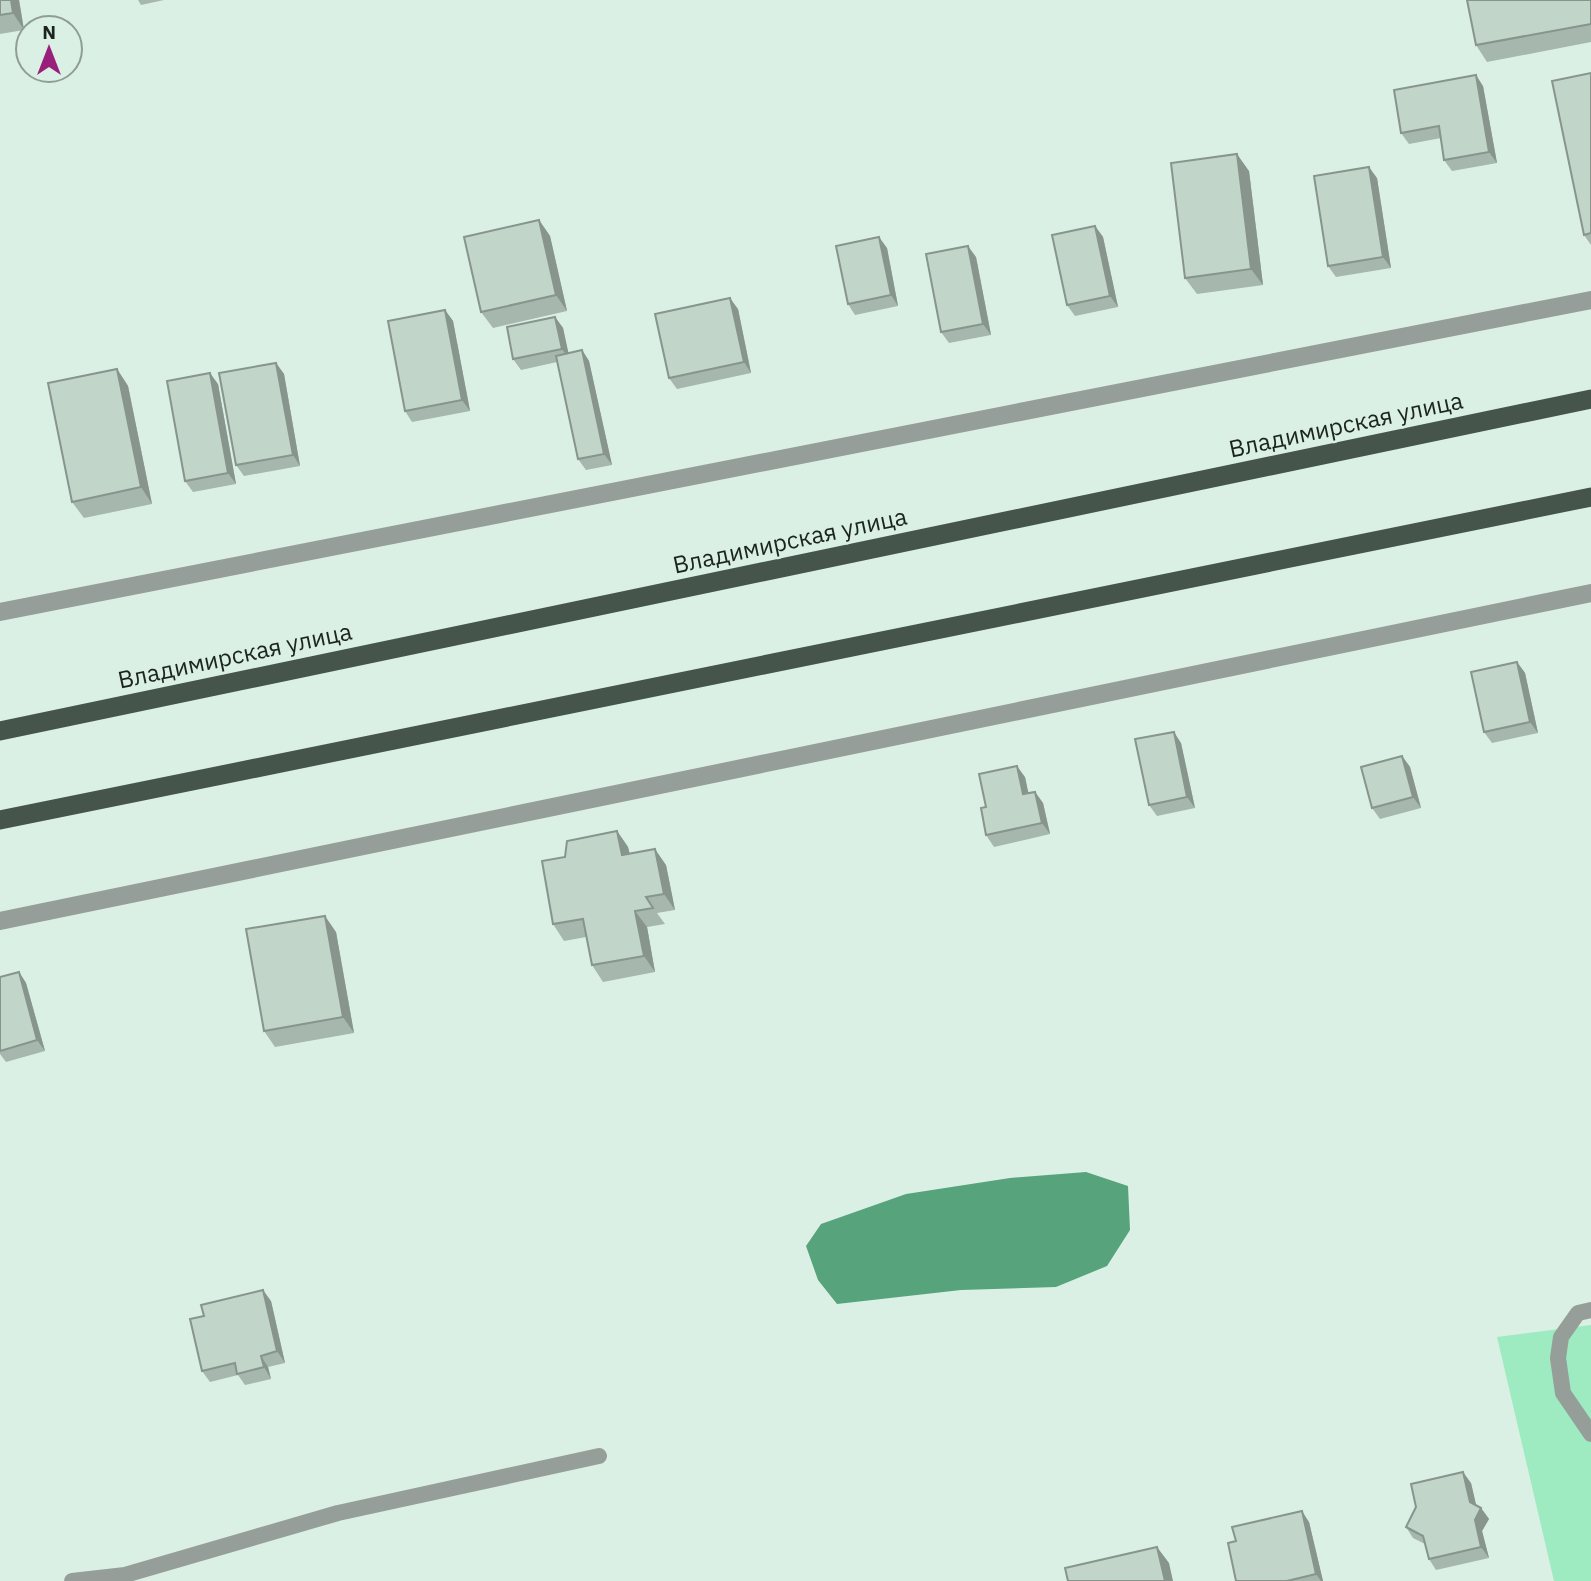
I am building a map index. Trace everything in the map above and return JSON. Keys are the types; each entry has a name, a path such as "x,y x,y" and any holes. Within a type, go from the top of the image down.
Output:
{"highway":[{"name":"Владимирская улица","path":"0,731 1591,398"},
{"path":"0,820 1591,497"}],"street":[{"path":"0,611 1591,300"},
{"path":"0,921 1591,593"}],"lane":[{"path":"1591,1310 1578,1313 1561,1337 1558,1358 1563,1393 1591,1434"},
{"path":"72,1581 125,1575 338,1513 599,1455"}],"shaded area":[{"path":"1086,1172 1128,1186 1130,1230 1107,1266 1056,1287 961,1290 837,1304 818,1280 806,1246 821,1224 906,1194 1010,1178"},
{"path":"1591,1325 1591,1581 1554,1581 1497,1337"}],"building":[{"path":"0,0 11,0 13,13 0,15"},
{"path":"1467,0 1591,0 1591,24 1476,45"},
{"path":"1591,73 1591,233 1584,235 1552,81"},
{"path":"1476,75 1489,152 1444,160 1439,126 1401,133 1394,90"},
{"path":"1237,154 1251,269 1185,278 1171,163"},
{"path":"1369,167 1383,257 1328,266 1314,176"},
{"path":"539,220 556,295 481,312 464,237"},
{"path":"1095,226 1110,296 1067,305 1052,235"},
{"path":"879,237 891,295 848,304 836,246"},
{"path":"968,246 983,324 941,332 926,254"},
{"path":"730,298 744,362 669,378 655,314"},
{"path":"445,310 462,400 405,411 388,321"},
{"path":"555,317 562,349 513,359 507,327"},
{"path":"582,350 604,454 578,459 556,356"},
{"path":"276,363 293,455 236,465 219,373"},
{"path":"117,369 141,487 72,502 48,383"},
{"path":"210,373 228,473 185,481 167,381"},
{"path":"1517,662 1530,722 1484,732 1471,672"},
{"path":"1174,732 1187,797 1149,805 1135,739"},
{"path":"1402,756 1413,797 1372,808 1361,767"},
{"path":"1017,766 1023,794 1035,792 1042,823 986,835 981,808 986,807 979,774"},
{"path":"617,831 622,855 655,849 664,894 646,897 653,908 635,911 644,956 592,965 583,919 553,924 542,861 565,857 567,841"},
{"path":"325,916 343,1017 264,1031 246,929"},
{"path":"19,972 37,1040 0,1051 0,977"},
{"path":"263,1290 277,1351 261,1356 264,1367 237,1374 235,1363 202,1371 190,1319 204,1316 201,1305"},
{"path":"1463,1472 1470,1502 1481,1508 1475,1520 1481,1547 1429,1559 1423,1536 1406,1527 1416,1507 1411,1484"},
{"path":"1302,1511 1316,1574 1287,1581 1236,1581 1228,1543 1236,1541 1232,1527"},
{"path":"1157,1547 1165,1581 1068,1581 1065,1568"}]}
